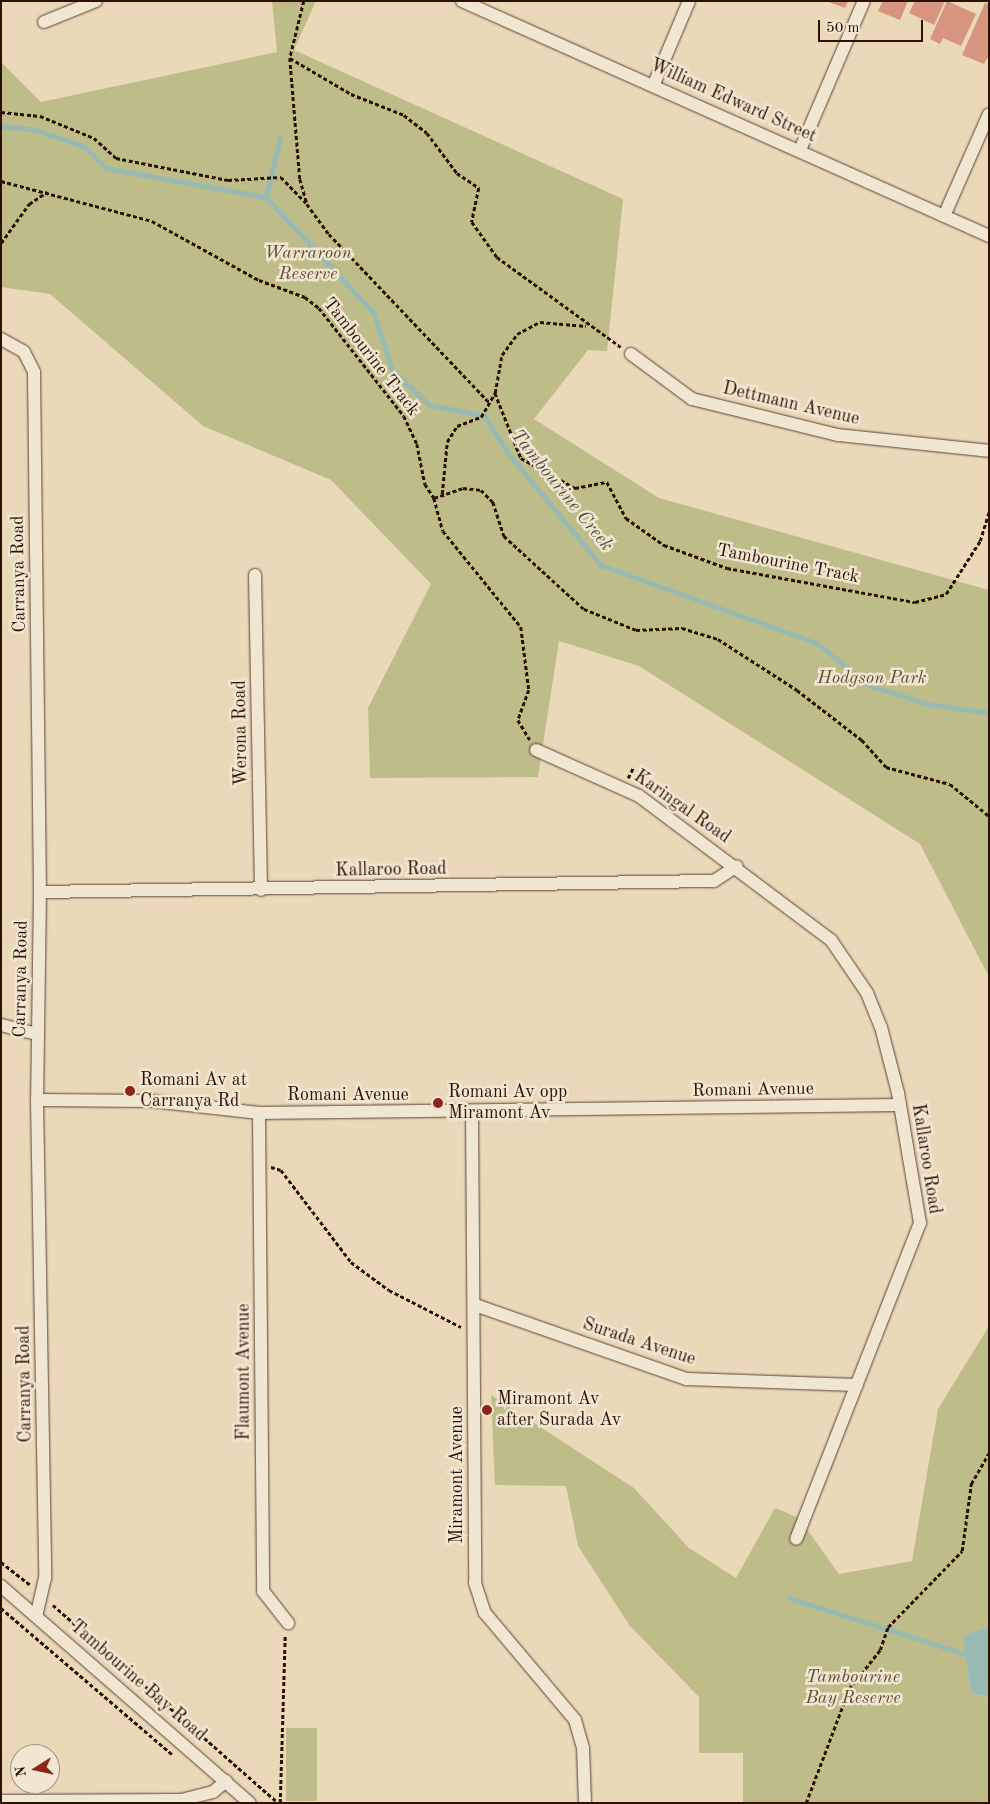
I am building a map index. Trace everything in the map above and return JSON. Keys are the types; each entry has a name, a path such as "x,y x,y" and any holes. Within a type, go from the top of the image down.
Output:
{"street":[{"path":"44,22 96,1"},
{"name":"William Edward Street","path":"462,1 654,84 989,236"},
{"path":"654,84 690,1"},
{"path":"800,150 864,1"},
{"path":"944,216 989,114"},
{"name":"Carranya Road","path":"1,339 18,347 34,372 40,892 37,1100 42,1597 36,1616"},
{"name":"Dettmann Avenue","path":"631,354 692,400 838,435 989,451"},
{"name":"Werona Road","path":"255,575 261,890"},
{"name":"Karingal Road","path":"536,750 624,786 750,876"},
{"name":"Kallaroo Road","path":"40,892 261,890 714,881 737,866"},
{"name":"Kallaroo Road","path":"750,876 846,957 876,1012 900,1105 920,1223 796,1539"},
{"path":"1,1025 38,1034"},
{"name":"Romani Avenue","path":"37,1100 152,1101 259,1113 900,1105"},
{"name":"Miramont Avenue","path":"472,1111 476,1335 474,1550 478,1598 485,1613 574,1720 585,1767 585,1803"},
{"name":"Flaumont Avenue","path":"259,1113 263,1591 288,1623"},
{"name":"Surada Avenue","path":"475,1305 686,1379 857,1385"},
{"name":"Tambourine Bay Road","path":"1,1586 250,1803"},
{"path":"1,1801 181,1800 213,1792 226,1781"}],"path":[{"path":"304,1 290,58 300,179 307,204"},
{"path":"290,58 351,94 404,115 427,133 457,173 479,188 472,222 497,257 588,326 631,354"},
{"path":"1,112 40,116 94,138 116,158 228,180 280,177 307,204 329,234 489,403"},
{"name":"Tambourine Track","path":"1,181 152,222 319,308 404,416 418,444 424,484 434,498 443,531 521,627 529,690 518,720 536,750"},
{"path":"1,243 29,204 47,192"},
{"path":"442,494 447,442 457,426 481,417 495,393 502,355 517,334 540,322 588,326"},
{"name":"Tambourine Track","path":"495,393 521,458 576,488 607,482 626,518 664,545 727,568 915,602 946,594 980,541 989,512"},
{"path":"434,498 463,488 488,495 504,536 584,609 636,630 682,628 718,639 797,690 862,740 886,767 950,784 989,816"},
{"path":"260,1164 281,1170 351,1262 388,1290 476,1335"},
{"path":"806,1803 842,1703 880,1650 888,1627 958,1558 965,1541 971,1484 989,1453"},
{"path":"1,1562 279,1803"},
{"name":"Tambourine Bay Road","path":"1,1608 176,1758"},
{"path":"279,1803 281,1662 288,1623"}],"green space":[{"name":"Warraroon Reserve","path":"272,1 316,1 294,50 623,199 607,351 588,350 534,419 659,498 989,590 989,977 920,844 639,666 559,641 538,777 370,778 368,708 431,584 331,480 203,426 50,294 1,287 1,62 41,102 277,52"},
{"name":"Tambourine Bay Reserve","path":"989,1326 989,1626 964,1636 971,1693 989,1697 989,1803 743,1803 743,1753 699,1753 699,1697 630,1626 578,1546 566,1486 495,1485 491,1395 634,1488 689,1548 736,1578 775,1508 799,1518 839,1574 912,1561 938,1409"},
{"path":"286,1728 317,1728 317,1801 286,1801"}],"water":[{"path":"989,1626 989,1697 971,1693 963,1636"}],"building":[{"path":"826,1 848,1 845,8"},
{"path":"883,1 908,1 900,20 878,11"},
{"path":"915,1 945,1 934,25 909,13"},
{"path":"947,1 976,14 961,46 943,38 940,44 930,39"},
{"path":"985,3 989,4 989,55 984,64 962,55"}],"waterway":[{"name":"Tambourine Creek","path":"1,126 37,130 85,147 106,168 266,197 374,313 393,371 430,405 485,416 508,453 601,565 817,643 869,685 928,704 989,713"},
{"path":"266,197 280,138"},
{"path":"789,1598 966,1654"}],"place":[{"name":"Romani Av at Carranya Rd","path":"130,1091"},
{"name":"Romani Av opp Miramont Av","path":"438,1103"},
{"name":"Miramont Av after Surada Av","path":"487,1410"}],"park label":[{"name":"Hodgson Park","path":"872,678"}]}
